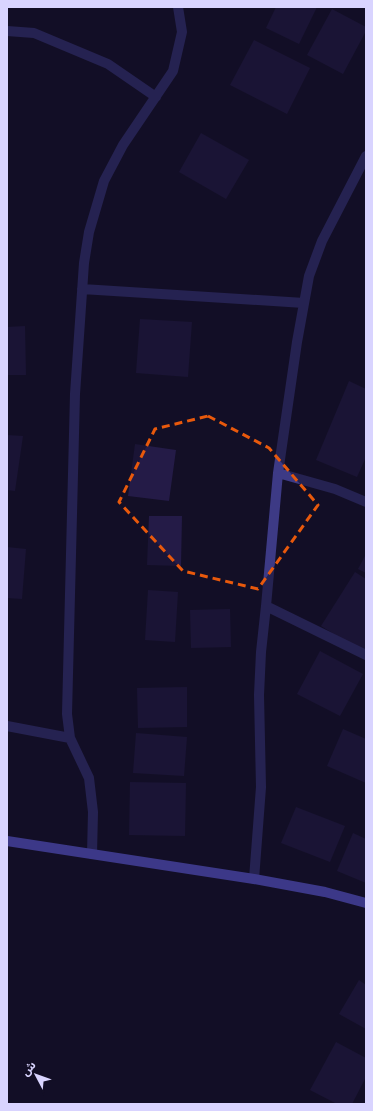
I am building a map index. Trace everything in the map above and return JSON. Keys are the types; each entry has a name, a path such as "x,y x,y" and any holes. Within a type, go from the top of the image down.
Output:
{"main road":[{"path":"7,841 254,879 326,892 366,904"}],"street":[{"path":"92,854 93,812 89,778 70,738 68,714 74,394 84,263 89,232 104,182 123,145 173,71 182,32 178,7"},
{"path":"7,31 34,33 108,64 156,97"},
{"path":"254,879 261,787 259,695 261,652 278,473 304,303 309,276 322,241 366,156"},
{"path":"82,289 304,303"},
{"path":"278,473 335,489 366,502"},
{"path":"266,606 366,655"},
{"path":"7,726 70,738"}],"highlighted area":[{"path":"208,416 269,448 318,505 258,589 183,571 119,502 155,429"}],"building":[{"path":"276,7 317,7 299,44 266,28"},
{"path":"332,9 366,27 366,31 343,74 307,55"},
{"path":"254,40 310,68 287,114 230,85"},
{"path":"201,133 249,160 226,199 179,172"},
{"path":"140,319 192,322 188,377 136,373"},
{"path":"25,326 26,375 7,375 7,327"},
{"path":"349,381 366,389 366,457 357,477 316,460"},
{"path":"7,435 23,436 15,491 7,490"},
{"path":"135,444 176,450 169,501 128,496"},
{"path":"149,516 182,516 181,566 147,565"},
{"path":"7,547 26,549 22,599 7,598"},
{"path":"366,554 366,573 358,569"},
{"path":"355,572 366,579 366,654 321,626"},
{"path":"148,590 178,592 175,642 145,640"},
{"path":"230,609 231,647 191,648 190,610"},
{"path":"320,651 363,674 340,716 297,694"},
{"path":"187,687 187,727 138,728 137,688"},
{"path":"343,729 366,739 366,783 327,766"},
{"path":"136,733 187,737 184,776 133,773"},
{"path":"130,782 186,783 185,836 129,835"},
{"path":"296,807 345,826 330,862 281,843"},
{"path":"353,833 366,839 366,883 337,871"},
{"path":"359,980 366,985 366,1029 339,1014"},
{"path":"336,1042 366,1058 366,1077 352,1104 337,1104 310,1090"}]}
